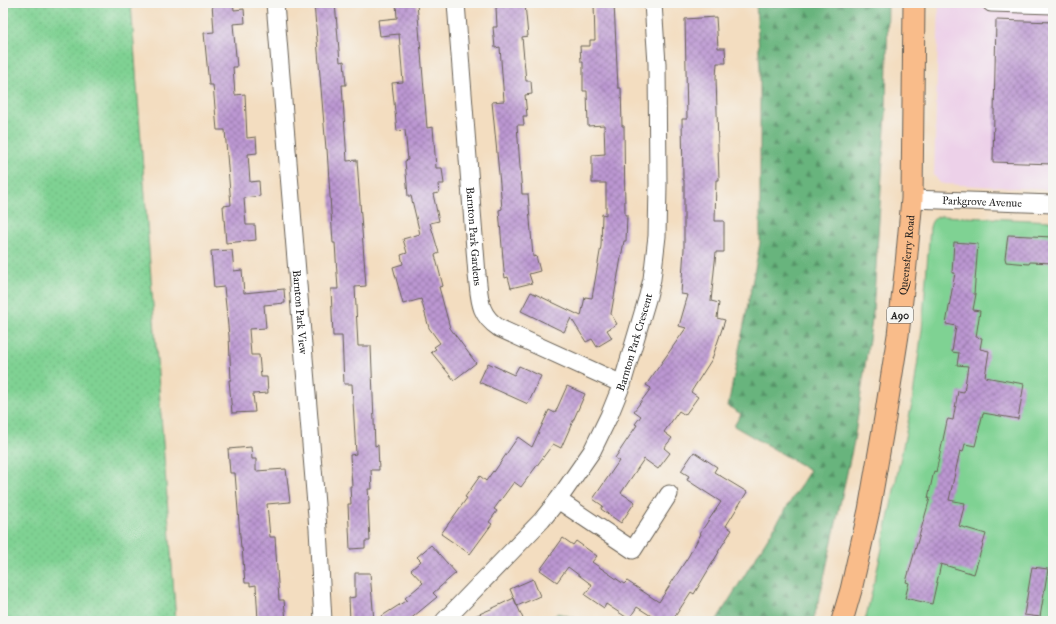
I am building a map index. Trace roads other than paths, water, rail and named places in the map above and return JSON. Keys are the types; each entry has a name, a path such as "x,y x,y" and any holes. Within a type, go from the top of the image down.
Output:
{"main road":[{"name":"Queensferry Road","path":"842,621 851,590 869,510 886,418 899,328 912,199 914,3"}],"street":[{"name":"Barnton Park View","path":"275,3 316,506 323,621"},
{"name":"Barnton Park Gardens","path":"456,3 477,275 480,302 484,312 490,322 499,328 622,384"},
{"name":"Barnton Park Crescent","path":"444,621 542,520 558,500 592,451 609,416 622,384 650,290 657,236 657,64 653,3"},
{"path":"991,3 1053,5"},
{"name":"Parkgrove Avenue","path":"912,199 1053,204"},
{"path":"558,500 630,554 669,494"}]}
